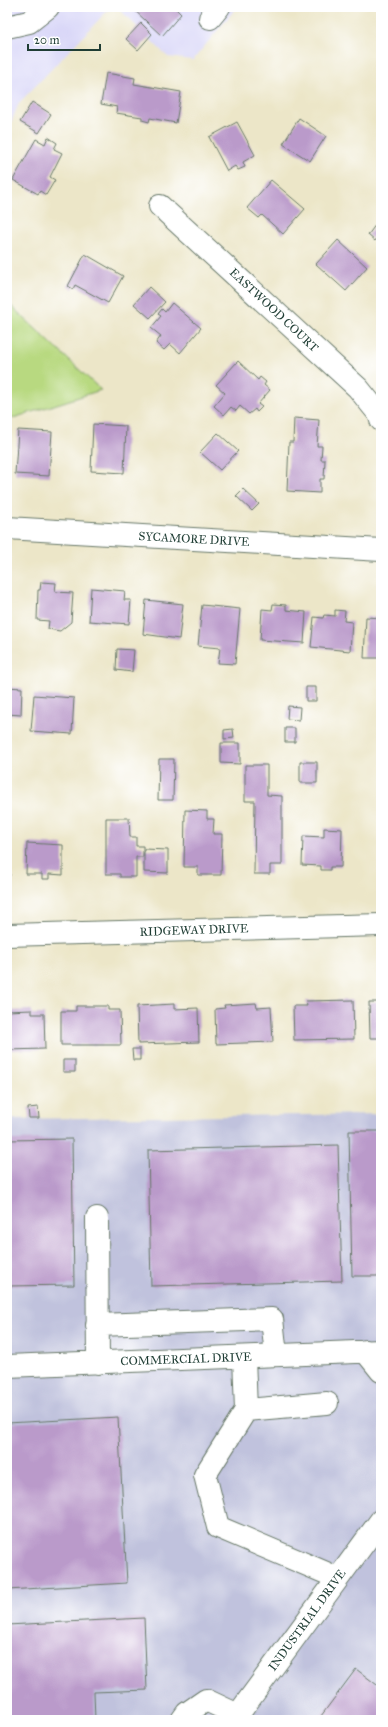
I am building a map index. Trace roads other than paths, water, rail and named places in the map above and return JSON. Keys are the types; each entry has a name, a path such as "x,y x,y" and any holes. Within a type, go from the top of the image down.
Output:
{"street":[{"path":"7,27 29,22 48,7"},
{"name":"EASTWOOD COURT","path":"160,206 358,388 379,414 381,420"},
{"name":"SYCAMORE DRIVE","path":"7,528 381,550"},
{"name":"RIDGEWAY DRIVE","path":"7,935 381,925"},
{"path":"97,1218 98,1363"},
{"path":"97,1325 272,1319 276,1355"},
{"name":"COMMERCIAL DRIVE","path":"7,1366 373,1351 381,1371"},
{"path":"244,1357 246,1410 205,1475 218,1527 338,1578"},
{"path":"246,1410 327,1403"},
{"name":"INDUSTRIAL DRIVE","path":"236,1717 381,1520"},
{"path":"182,1720 187,1713 206,1700 236,1717"}]}
